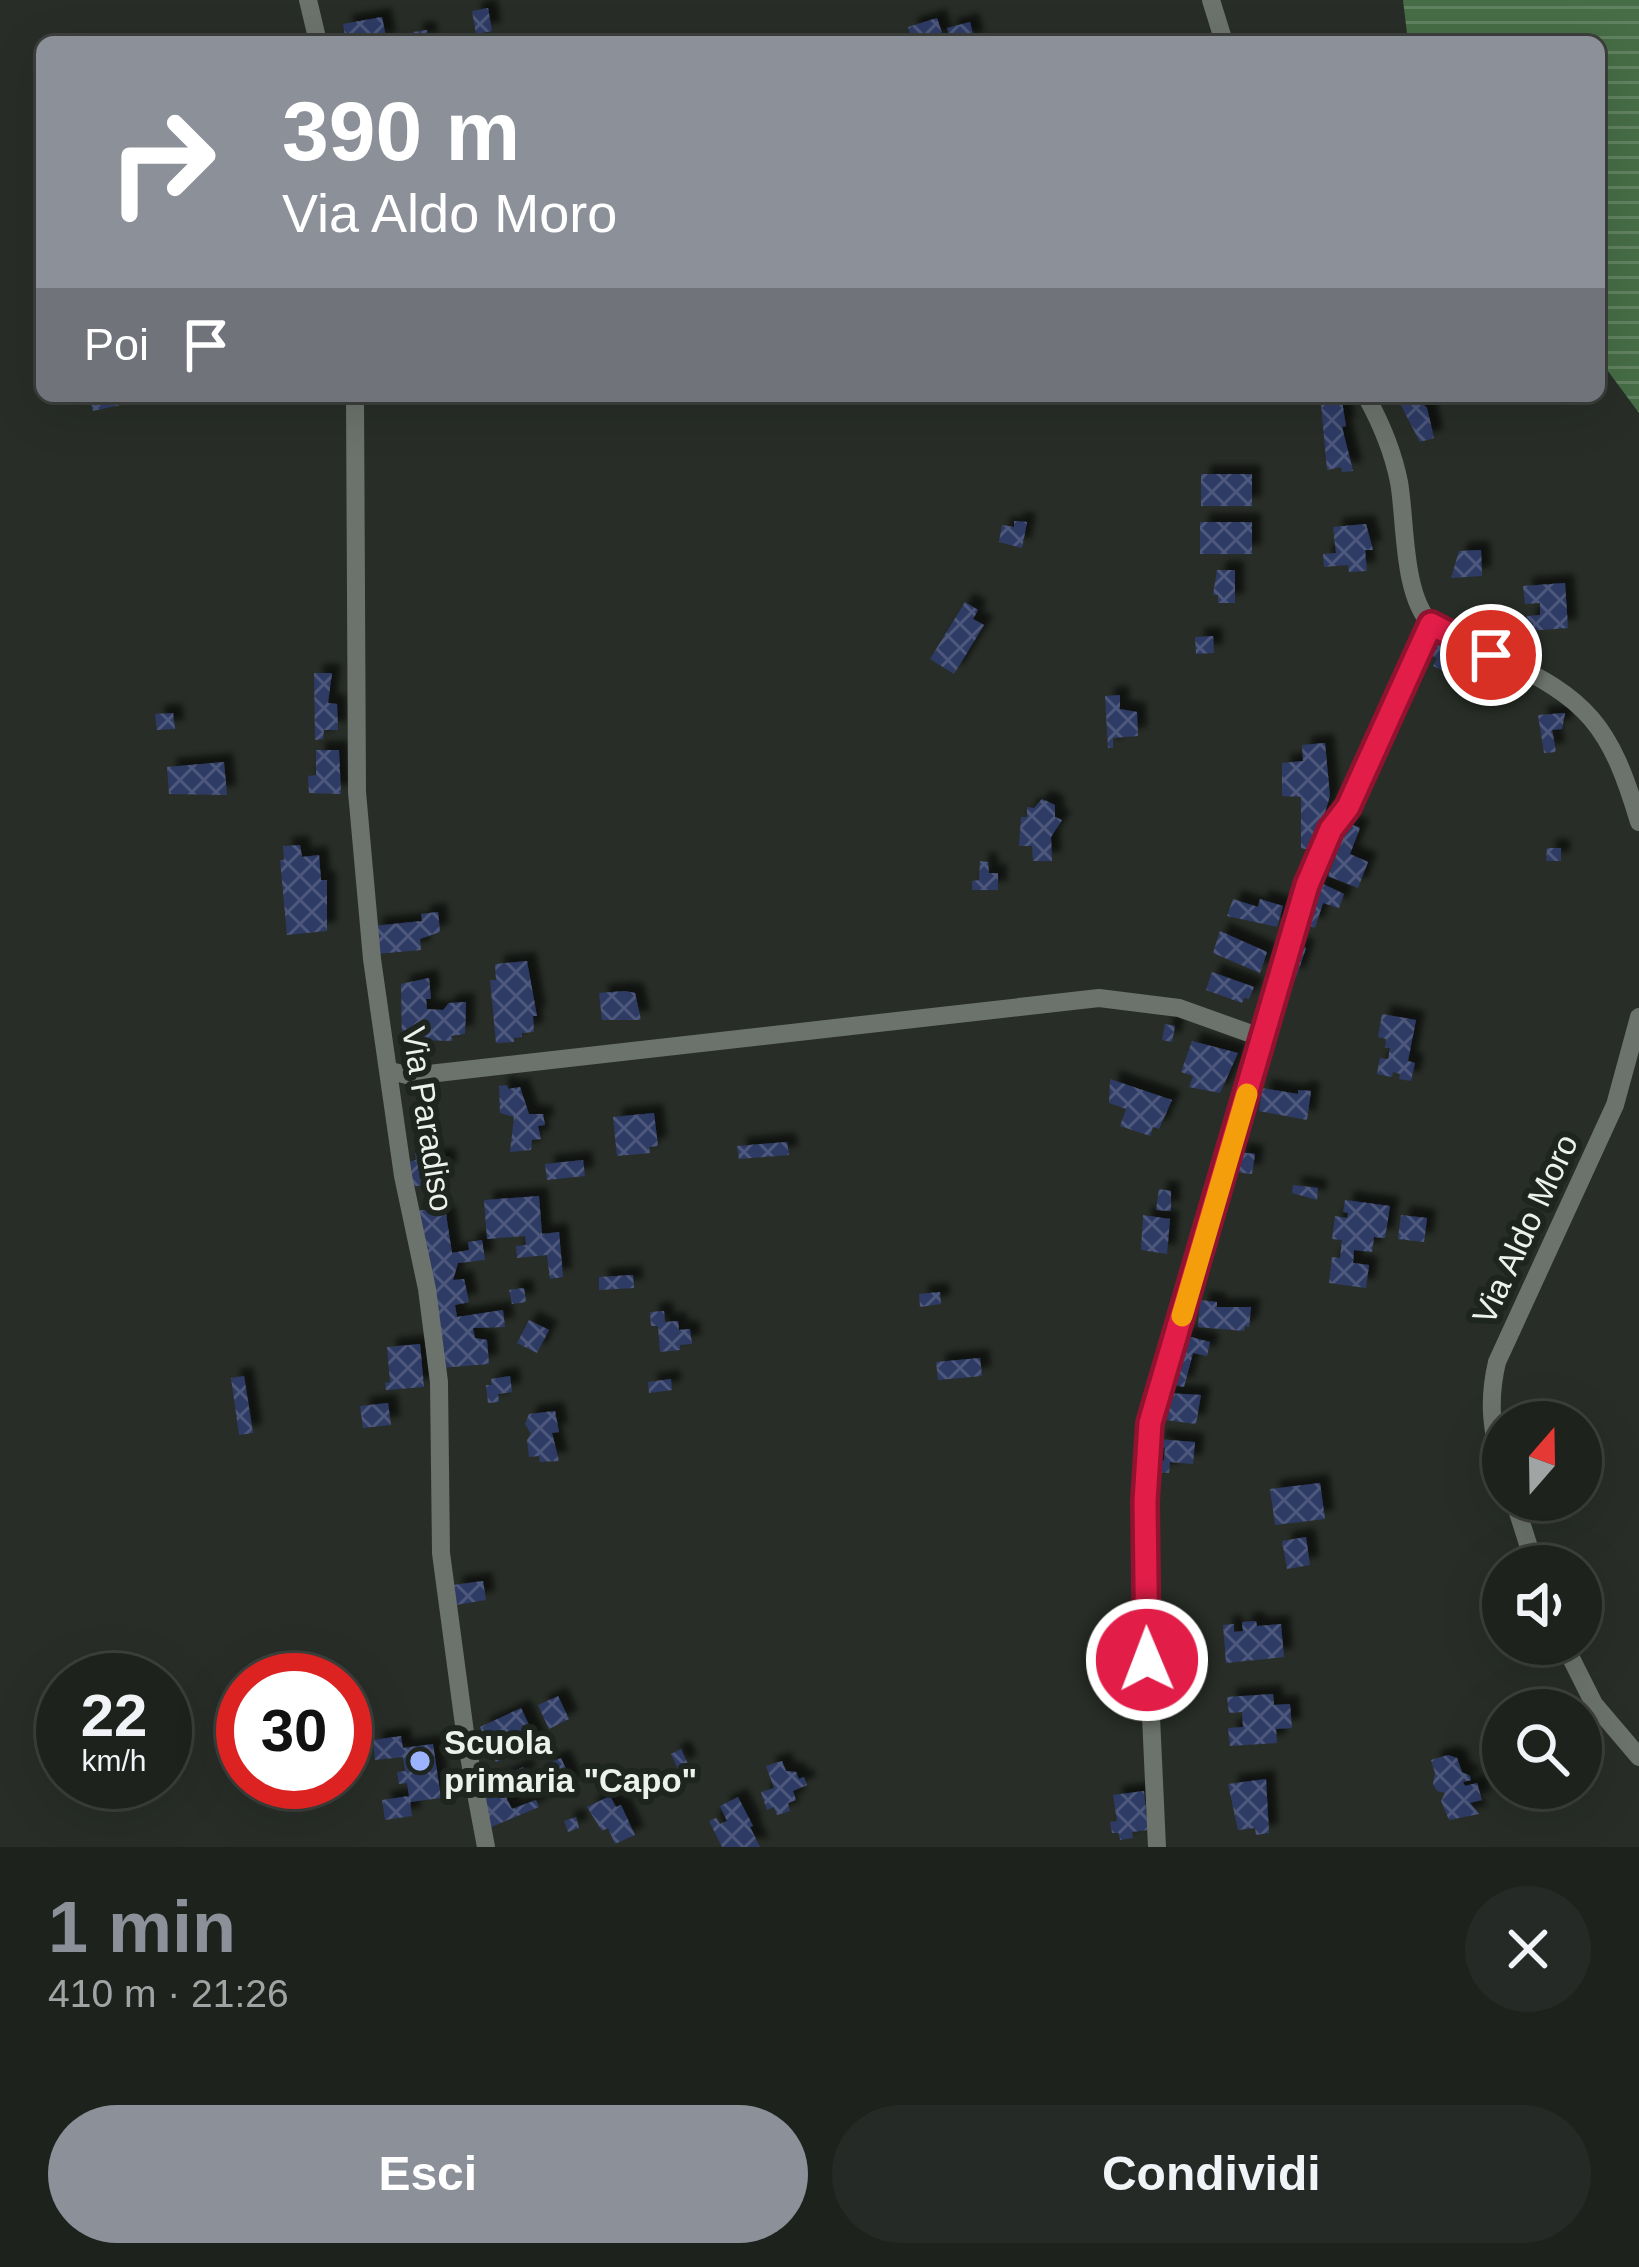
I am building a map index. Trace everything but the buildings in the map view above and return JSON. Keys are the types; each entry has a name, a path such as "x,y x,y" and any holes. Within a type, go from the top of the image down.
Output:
{"street":[{"path":"308,0 317,36"},
{"path":"1211,0 1222,36"},
{"name":"Via Paradiso","path":"355,402 357,792 372,959 403,1176 436,1359 441,1553 486,1847"},
{"path":"1369,402 1389,443 1399,482 1412,587 1431,624 1566,693 1613,747 1639,822"},
{"path":"1157,1847 1145,1586 1150,1423 1307,885 1431,624"},
{"path":"390,1071 411,1076 1099,998 1179,1008 1263,1038"},
{"name":"Via Aldo Moro","path":"1490,1401 1497,1362 1615,1105 1639,1017"},
{"path":"1574,1665 1594,1704 1639,1757"}],"shaded area":[{"path":"1403,0 1639,0 1639,413 1605,367 1605,36 1407,36"}],"slow traffic":[{"path":"1182,1316 1247,1094"}],"place":[{"name":"Scuola primaria \"Capo\"","path":"420,1761"}],"route":[{"path":"1147,1660 1145,1501 1150,1423 1307,885 1431,624 1491,655"}]}
